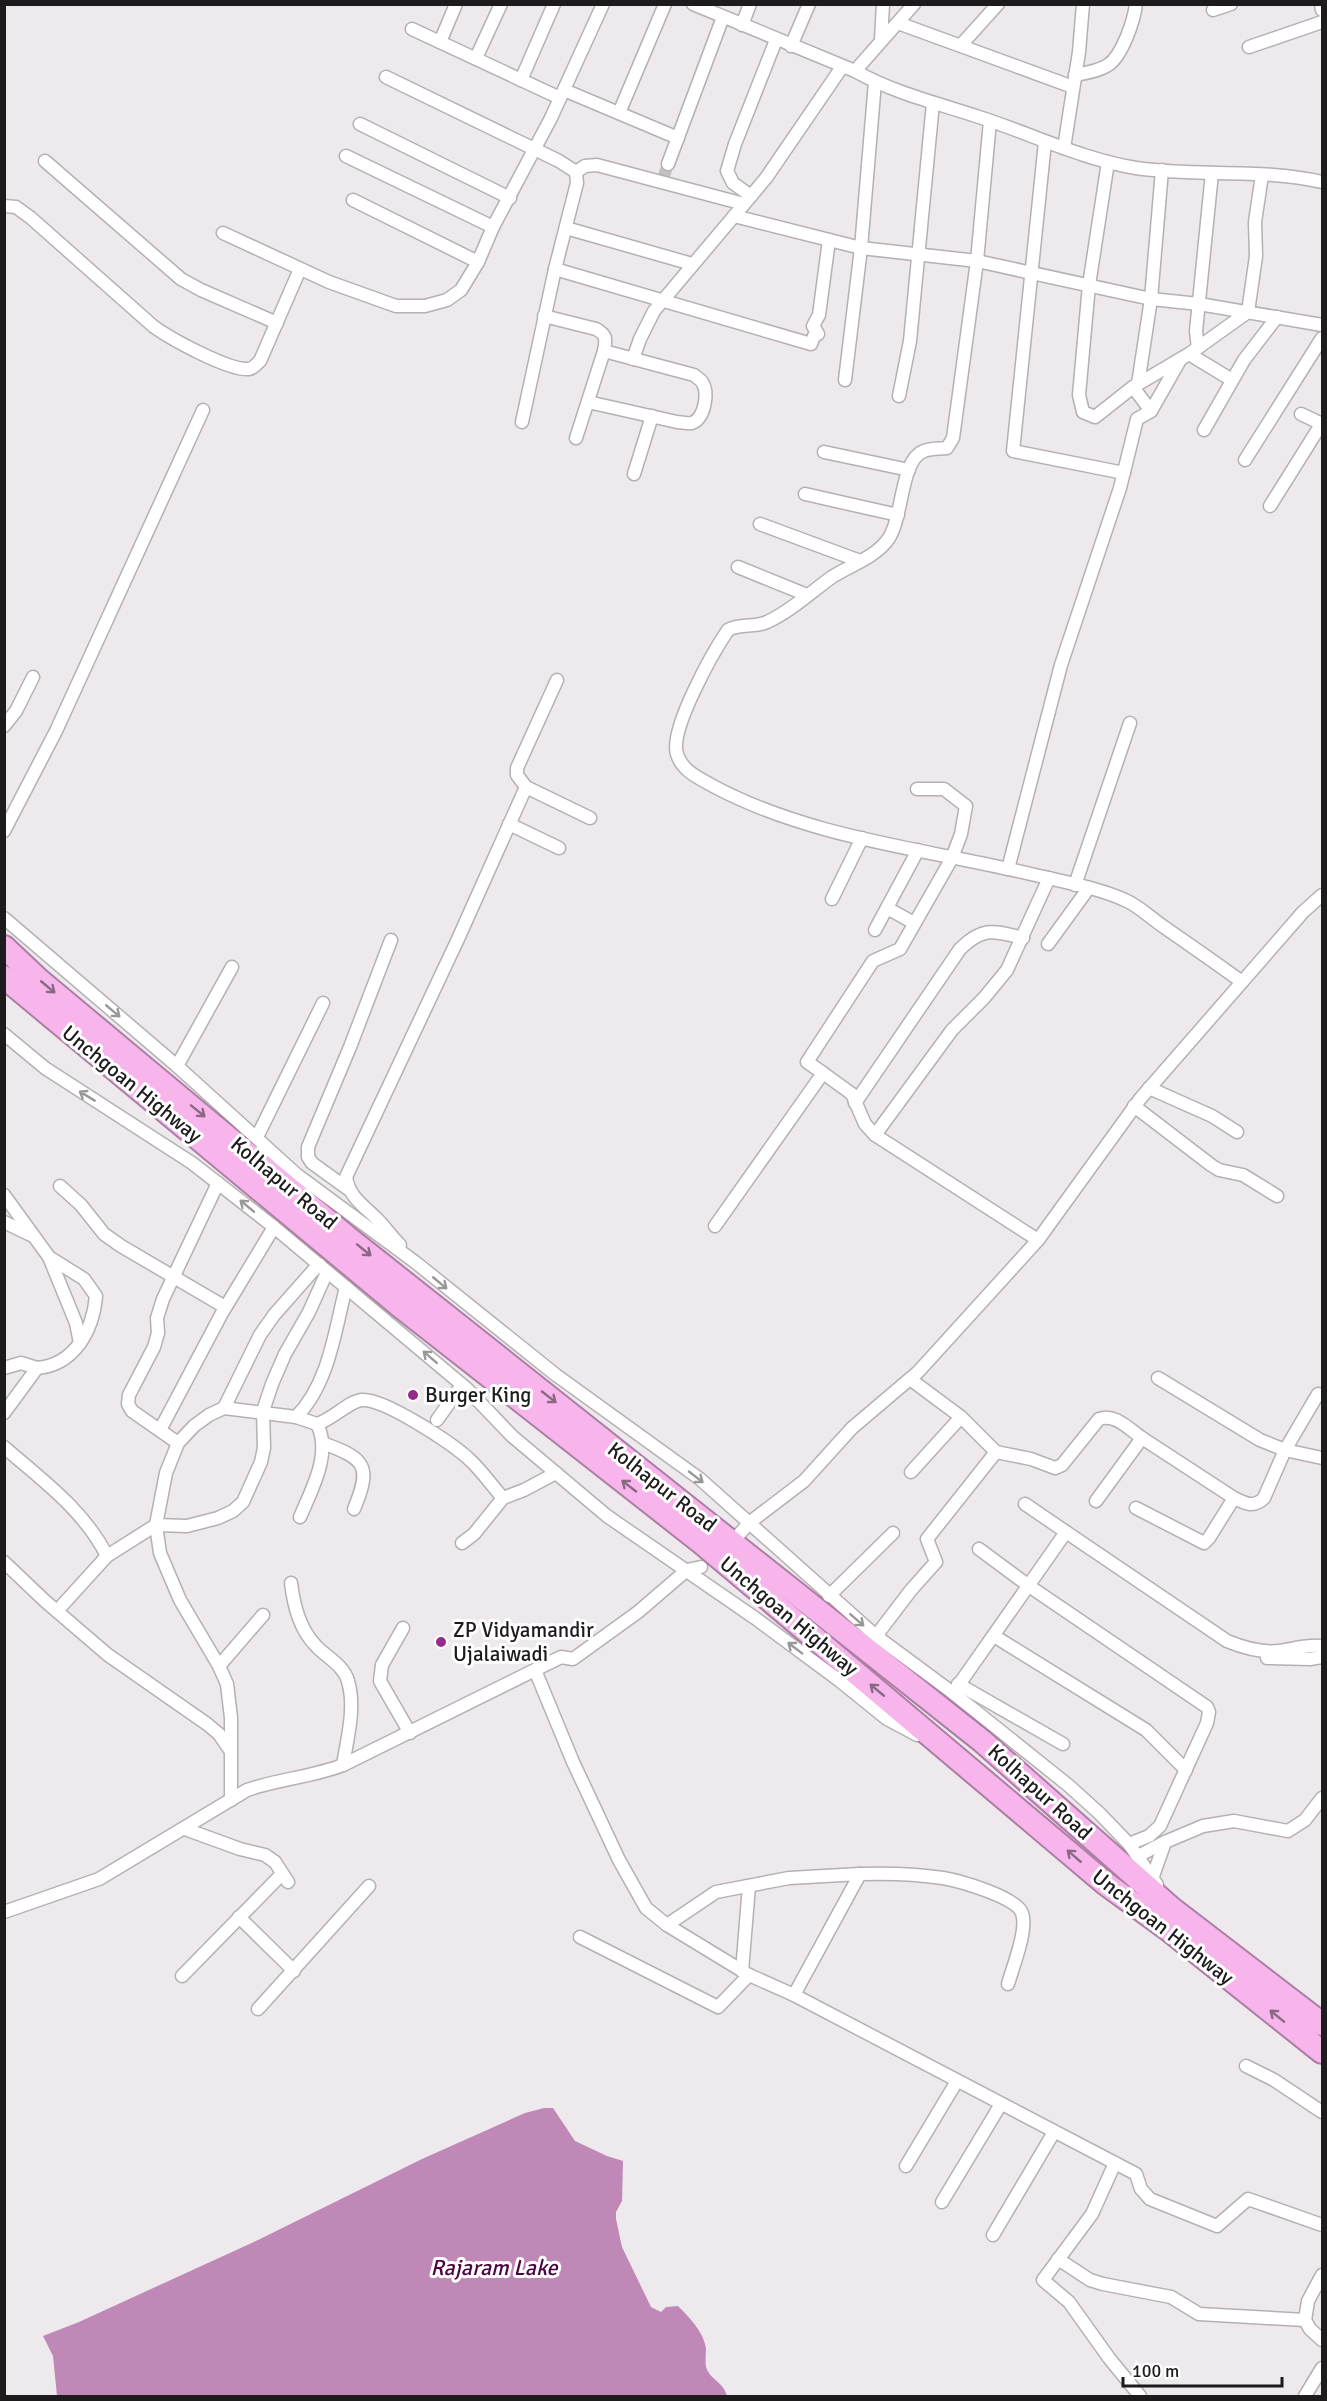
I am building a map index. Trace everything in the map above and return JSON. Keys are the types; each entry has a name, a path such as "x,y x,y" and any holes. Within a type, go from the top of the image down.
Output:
{"highway":[{"name":"Kolhapur Road","path":"4,947 39,980 347,1237 982,1741 1171,1908 1323,2024"},
{"name":"Unchgoan Highway","path":"4,977 357,1271 702,1543 1028,1815 1107,1884 1323,2052"}],"street":[{"path":"440,42 456,4"},
{"path":"476,58 501,4"},
{"path":"521,80 554,4"},
{"path":"223,233 300,269 396,306 425,306 447,300 461,290 478,262 562,94 603,4"},
{"path":"619,113 665,4"},
{"path":"693,4 855,71 875,82 1108,162 1162,170 1262,175 1323,182"},
{"path":"742,25 750,4"},
{"path":"791,46 809,4"},
{"path":"881,40 883,4"},
{"path":"855,71 914,4"},
{"path":"961,45 998,4"},
{"path":"1064,148 1083,4"},
{"path":"898,23 1074,81 1109,65 1115,58 1131,25 1136,4"},
{"path":"1214,10 1231,4"},
{"path":"1321,4 1323,10"},
{"path":"668,164 723,17"},
{"path":"1249,47 1323,22"},
{"path":"412,28 521,80 619,113 678,138"},
{"path":"748,200 733,183 727,171 735,144 776,40"},
{"path":"633,358 646,326 663,299 748,200 828,90 842,66"},
{"path":"386,77 569,166 576,172 577,183 544,316 522,422"},
{"path":"845,380 861,248 875,82"},
{"path":"899,396 910,341 933,103"},
{"path":"990,121 977,261 957,425 953,438 947,448 926,450 917,455 909,470 898,515 888,541 766,622 735,626 728,630 696,684 678,734 676,752 684,767 734,797 801,822 862,838 1008,868 1128,901 1242,982"},
{"path":"360,124 510,198"},
{"path":"1045,142 1013,451 1124,473"},
{"path":"345,156 494,227"},
{"path":"45,161 181,279 277,323"},
{"path":"1108,162 1089,285 1079,395 1083,412 1095,417 1135,386 1189,354 1248,312 1256,256 1255,222 1262,175"},
{"path":"576,172 585,166 597,165 748,200"},
{"path":"1151,411 1135,386 1151,299 1162,170"},
{"path":"1008,868 1061,665 1124,473 1137,419 1151,411 1189,354 1198,304 1212,173"},
{"path":"353,200 478,262"},
{"path":"4,207 16,207 31,218 153,326 184,345 233,366 247,369 254,367 260,361 300,269"},
{"path":"734,216 861,248 977,261 1151,299 1198,304 1323,325"},
{"path":"566,228 692,264"},
{"path":"555,269 811,344 814,336 819,334 813,326 819,315 829,240"},
{"path":"544,316 596,329 606,338 604,351 576,438"},
{"path":"1204,430 1244,360 1277,317"},
{"path":"1245,460 1323,338"},
{"path":"588,402 692,423 700,417 705,403 705,390 701,381 694,375 604,351"},
{"path":"1189,354 1232,380"},
{"path":"4,831 56,731 203,410"},
{"path":"1270,506 1322,424 1301,414"},
{"path":"634,474 652,416"},
{"path":"824,452 909,470"},
{"path":"805,494 898,515"},
{"path":"760,524 860,561"},
{"path":"738,567 807,595"},
{"path":"4,726 16,711 33,677"},
{"path":"557,680 517,768 519,780 526,786 590,818"},
{"path":"1075,885 1130,723"},
{"path":"348,1189 346,1177 458,939 526,786"},
{"path":"917,789 944,789 966,806 961,834 952,858 900,949 873,961 807,1062 852,1094 865,1124 875,1135 1038,1240"},
{"path":"509,824 559,848"},
{"path":"832,899 862,838"},
{"path":"875,930 918,850"},
{"path":"875,1135 952,1030 1007,970 1049,878"},
{"path":"1048,944 1088,889"},
{"path":"736,1538 749,1523 804,1481 852,1428 910,1379 1038,1240 1134,1106 1303,912 1323,895"},
{"path":"887,908 914,923"},
{"path":"4,918 177,1065 296,1174 415,1262 556,1375 700,1479 876,1636 956,1688 1063,1744"},
{"path":"855,1102 960,949 972,937 992,931 1023,938"},
{"path":"391,940 351,1047 308,1147 308,1157 312,1163 348,1189 355,1200 377,1220 415,1262"},
{"path":"177,1065 232,967"},
{"path":"257,1137 323,1003"},
{"path":"4,1034 45,1068 138,1126 218,1183 274,1227 462,1385 512,1436 607,1516 687,1570 840,1681 887,1719 948,1750"},
{"path":"715,1226 823,1073"},
{"path":"1149,1088 1212,1116 1238,1131"},
{"path":"1134,1106 1211,1165 1219,1170 1243,1175 1277,1196"},
{"path":"178,1443 132,1411 128,1404 129,1395 154,1347 158,1333 157,1318 173,1277 218,1183"},
{"path":"60,1186 81,1205 104,1234 225,1306"},
{"path":"4,1195 49,1257 76,1323 80,1343"},
{"path":"4,1222 32,1235"},
{"path":"160,1430 225,1306 274,1227"},
{"path":"4,1368 21,1363 37,1368 51,1367 65,1360 80,1343 90,1324 96,1296 84,1280 49,1257"},
{"path":"224,1408 260,1335 274,1315 323,1268"},
{"path":"57,1611 107,1556 156,1526 187,1526 218,1518 233,1511 243,1502 261,1462 264,1448 263,1411 285,1354 309,1312 323,1268"},
{"path":"296,1417 307,1406 322,1374 346,1287"},
{"path":"4,1413 37,1368"},
{"path":"1158,1378 1260,1440 1285,1450 1323,1458"},
{"path":"910,1379 961,1417 996,1452 1031,1459 1055,1468 1062,1465 1093,1424 1105,1416 1113,1418 1234,1498 1251,1505 1260,1502 1268,1492 1285,1450 1318,1394"},
{"path":"437,1420 462,1385"},
{"path":"231,1800 231,1718 227,1684 219,1666 184,1608 160,1553 156,1526 166,1473 178,1443 194,1426 224,1408 263,1411 296,1417 317,1424 336,1416 349,1405 360,1400 376,1401 435,1433 469,1460 503,1498"},
{"path":"911,1472 961,1417"},
{"path":"300,1517 317,1473 325,1444 317,1424"},
{"path":"1096,1501 1142,1438"},
{"path":"325,1444 357,1459 364,1473 363,1488 354,1509"},
{"path":"4,1447 81,1516 96,1534 107,1556"},
{"path":"876,1636 936,1562 927,1539 996,1452"},
{"path":"462,1543 474,1533 503,1498 556,1473"},
{"path":"1137,1508 1204,1543 1234,1498"},
{"path":"1024,1504 1217,1636 1271,1659 1310,1659 1323,1656"},
{"path":"956,1688 1066,1532"},
{"path":"829,1596 893,1533"},
{"path":"979,1549 1029,1586 1204,1703 1209,1712 1160,1826 1132,1849"},
{"path":"4,1562 108,1655 207,1724 219,1734 230,1750"},
{"path":"4,1912 99,1879 247,1790 271,1782 321,1774 410,1733 561,1657 573,1659 638,1612 687,1570 701,1567"},
{"path":"291,1583 294,1604 303,1630 316,1647 342,1668 348,1680 351,1704 343,1765"},
{"path":"219,1666 263,1615"},
{"path":"403,1628 382,1665 380,1681 410,1733"},
{"path":"994,1636 1146,1730 1186,1770"},
{"path":"1256,1651 1282,1650 1309,1644 1323,1646"},
{"path":"534,1670 573,1762 619,1860 646,1908 667,1925 745,1973 794,1995 1136,2174 1141,2189 1150,2199 1217,2226 1248,2199 1323,2225"},
{"path":"956,1688 1100,1813 1132,1849 1171,1908"},
{"path":"1132,1849 1140,1855 1203,1827 1234,1821 1288,1831 1305,1820 1323,1798"},
{"path":"182,1976 239,1917 285,1878 274,1862 265,1855 240,1849 185,1829"},
{"path":"1152,1879 1165,1842"},
{"path":"667,1925 716,1892 789,1878 882,1874 945,1878 1002,1896 1012,1901 1022,1913 1023,1932 1008,1984"},
{"path":"794,1995 860,1875"},
{"path":"258,2009 369,1886"},
{"path":"580,1937 718,2007 745,1973 749,1886"},
{"path":"239,1917 294,1971"},
{"path":"1246,2066 1274,2080 1323,2112"},
{"path":"906,2166 957,2080"},
{"path":"942,2202 1001,2104"},
{"path":"993,2235 1054,2132"},
{"path":"1115,2163 1092,2214 1043,2280 1069,2302 1140,2397"},
{"path":"1058,2259 1090,2280 1171,2297 1198,2314 1305,2320"},
{"path":"1323,2275 1308,2301 1305,2320 1310,2329 1323,2340"},
{"path":"1305,2397 1323,2368"}],"water":[{"name":"Rajaram Lake","path":"553,2108 575,2141 623,2161 622,2201 616,2212 622,2247 651,2307 661,2312 666,2307 678,2306 695,2325 706,2348 708,2371 723,2387 727,2396 57,2396 53,2356 43,2336 79,2322 258,2240 422,2159 525,2113"}],"tunnel":[{"path":"663,179 668,164"}],"place":[{"name":"Burger King","path":"413,1395"},
{"name":"ZP Vidyamandir Ujalaiwadi","path":"441,1642"}]}
